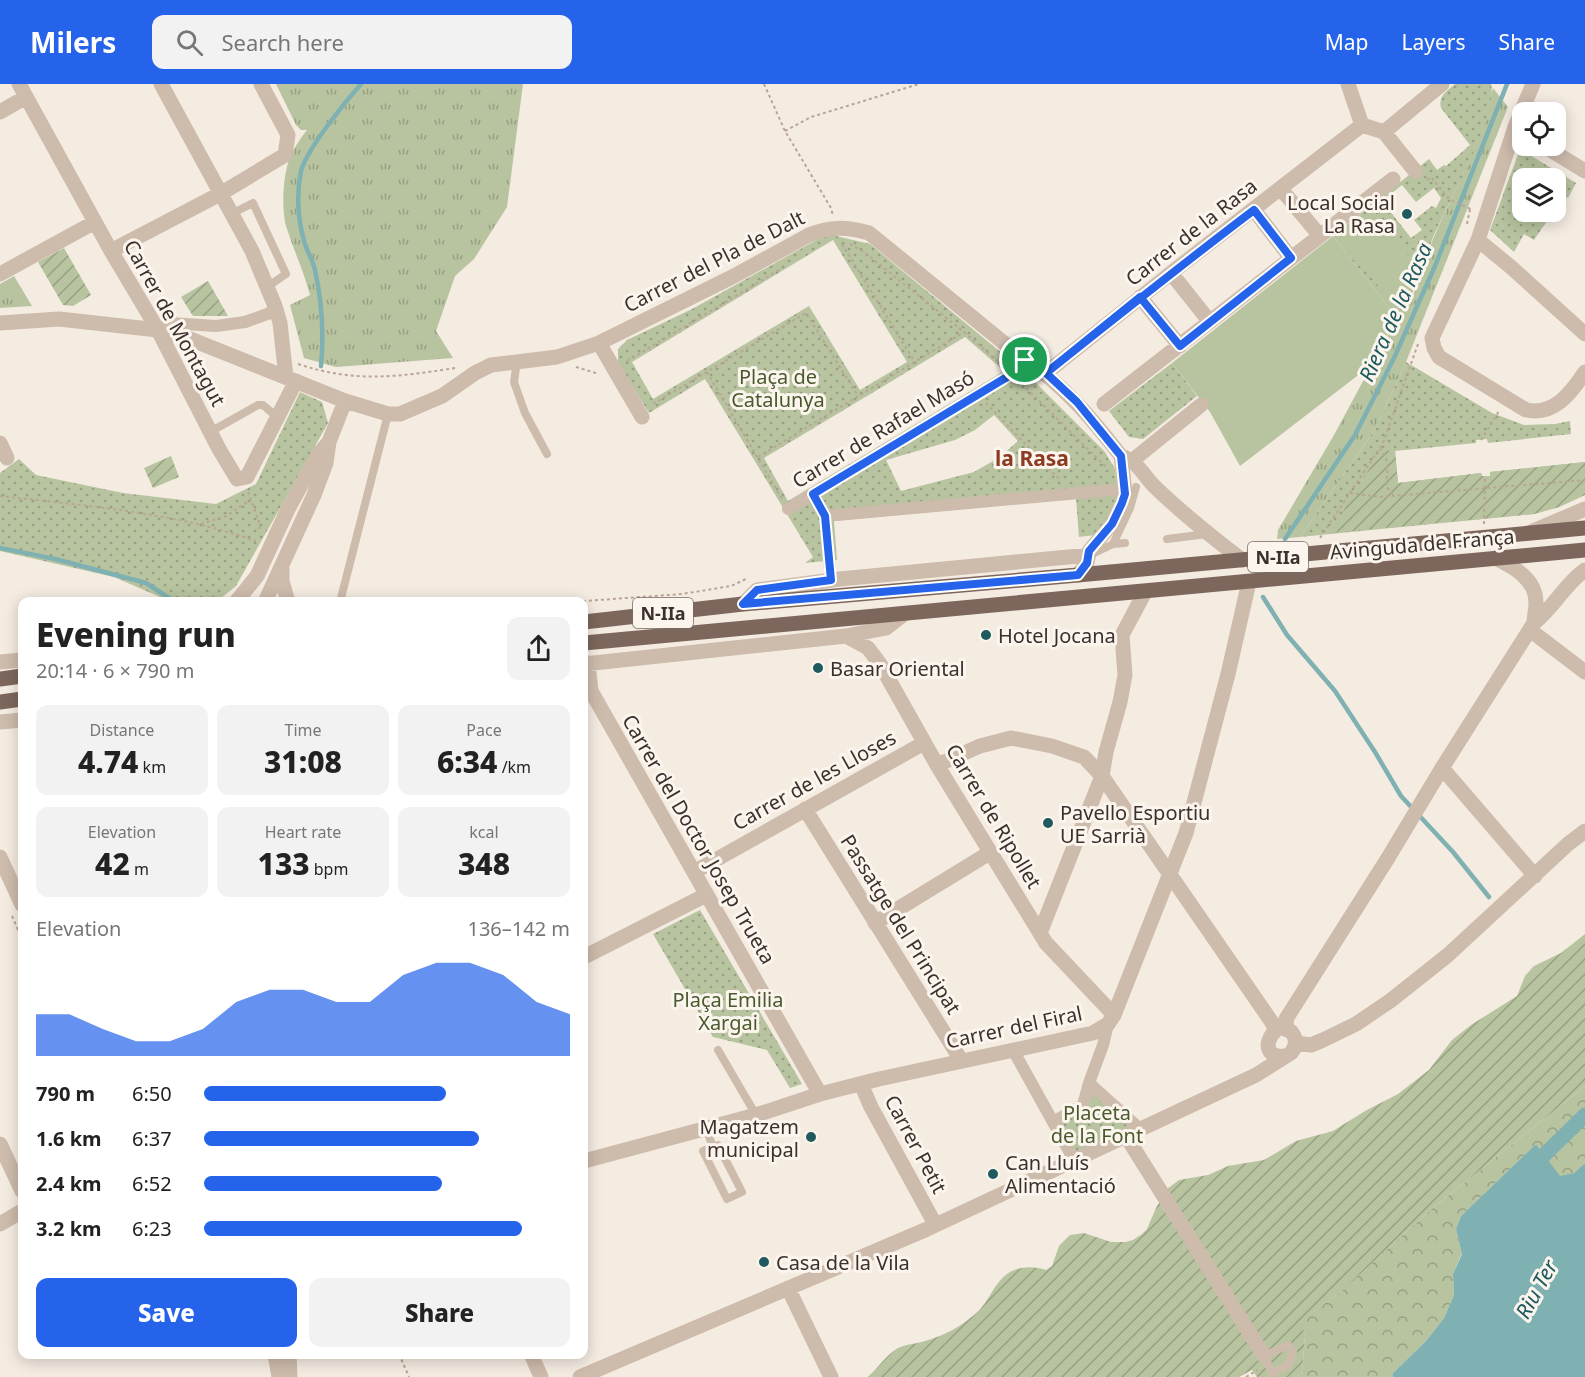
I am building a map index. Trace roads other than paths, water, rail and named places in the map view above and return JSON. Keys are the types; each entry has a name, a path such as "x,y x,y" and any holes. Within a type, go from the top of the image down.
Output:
{"main road":[{"name":"Avinguda de França","path":"588,622 743,604 1585,528"},
{"name":"Avinguda de França","path":"588,643 1585,550"},
{"path":"0,679 18,677"},
{"path":"0,702 18,700"}],"street":[{"path":"160,84 252,251 275,306 291,379"},
{"path":"111,251 220,194 285,155 288,135 261,84"},
{"path":"1348,84 1362,125 1384,132 1415,171"},
{"path":"1384,132 1442,84"},
{"path":"1527,102 1533,84"},
{"path":"0,112 22,91"},
{"name":"Carrer de Montagut","path":"22,91 158,330 210,432 237,479 246,477 277,417 291,379"},
{"name":"Carrer de la Rasa","path":"1046,373 1362,125"},
{"path":"1512,148 1478,240 1432,338 1434,348 1439,357 1526,410 1536,412 1547,410 1565,397 1585,372"},
{"path":"1560,156 1585,171"},
{"path":"1104,404 1394,179"},
{"path":"1281,189 1320,236"},
{"path":"1254,210 1291,258"},
{"path":"0,274 95,222"},
{"name":"Carrer del Pla de Dalt","path":"0,322 59,319 158,330 190,339 345,401 388,414 399,414 442,396 491,365 557,357 599,343 822,229 838,233 869,233 1025,360 1046,373 1127,458"},
{"path":"1478,240 1585,334"},
{"path":"1171,273 1210,322"},
{"path":"1140,297 1180,346"},
{"path":"158,330 170,323 216,326 245,322 270,313 275,306"},
{"path":"599,343 642,417"},
{"name":"Carrer de Rafael Masó","path":"789,510 1012,374 1025,360"},
{"path":"267,597 327,463 329,442 345,401"},
{"path":"1127,458 1201,405"},
{"path":"240,597 257,576 265,546 317,456 329,442"},
{"path":"0,443 3,463"},
{"path":"1127,458 1136,487 1208,534 1242,560"},
{"path":"1127,458 1136,487"},
{"path":"825,516 1136,487"},
{"path":"1078,575 1087,563 1089,551 1112,524 1136,487"},
{"path":"813,494 825,516 831,580"},
{"path":"1533,531 1585,508"},
{"name":"Avinguda de França","path":"743,604 757,590 831,580 1089,555"},
{"path":"1495,558 1517,569 1531,584 1536,601 1532,626"},
{"path":"282,567 282,581 287,597"},
{"path":"949,569 970,585"},
{"path":"1286,1056 1277,1056 1268,1046 1269,1036 1281,1030 1532,626 1542,617 1571,580 1585,570"},
{"path":"1053,1122 1083,1105 1111,1019 1171,875 1186,833 1228,674 1249,582"},
{"path":"1040,933 1102,776 1125,675 1122,635 1145,592"},
{"name":"Avinguda de França","path":"588,664 846,636 886,628 904,614"},
{"path":"1532,626 1585,672"},
{"name":"Carrer de Ripollet","path":"846,636 868,648 880,664 937,765 1046,943 1111,1019"},
{"path":"0,662 18,660"},
{"name":"Carrer del Doctor Josep Trueta","path":"588,674 591,690 820,1094"},
{"path":"0,722 18,720"},
{"path":"580,1377 935,1224 1256,1074 1291,1053 1296,1043 1293,1035 1281,1030 1271,1021 1102,776 1084,757 1052,746 1011,738 980,746 937,765"},
{"name":"Carrer de les Lloses","path":"694,872 924,743"},
{"path":"1442,768 1535,876"},
{"name":"Passatge del Principat","path":"805,809 962,1060"},
{"path":"1296,1043 1311,1045 1356,1024 1390,1001 1448,955 1585,831"},
{"path":"875,923 991,852"},
{"path":"0,858 18,896"},
{"path":"588,955 706,895"},
{"name":"Carrer del Firal","path":"588,1160 756,1115 820,1094 962,1060 1093,1033 1111,1019"},
{"path":"1012,1050 1074,1160"},
{"path":"1089,1083 1140,1129"},
{"name":"Carrer Petit","path":"861,1084 871,1107 935,1224"},
{"path":"1126,1136 1264,1356"},
{"path":"0,1144 18,1182"},
{"path":"0,1224 18,1213"},
{"path":"788,1288 831,1377"},
{"path":"276,1359 279,1377"},
{"path":"289,1359 290,1377"},
{"path":"533,1359 541,1377"}],"lane":[{"path":"231,214 253,203 286,274 267,287"},
{"path":"517,361 514,382 525,413 547,453"},
{"path":"210,432 258,405 263,405 277,417"},
{"path":"341,597 388,414"},
{"path":"1113,544 1130,507 1136,487"},
{"path":"1167,539 1208,534"},
{"path":"1089,555 1113,544 1125,543"},
{"path":"718,1050 756,1115"},
{"path":"706,1129 713,1147"},
{"path":"718,1145 742,1192 727,1199 703,1151 713,1147 718,1145"}],"water":[{"name":"Riu Ter","path":"1536,1144 1560,1176 1574,1173 1585,1163 1585,1377 1393,1377 1392,1374 1426,1341 1444,1318 1454,1295 1453,1274 1462,1254 1456,1229 1461,1216"}],"waterway":[{"path":"321,366 321,306 315,270 301,227 298,199 299,180 305,162 318,139 361,84"},
{"name":"Riera de la Rasa","path":"1285,539 1355,435 1394,358 1435,266 1507,84"},
{"path":"0,548 55,559 146,583 167,597"},
{"name":"Riera de la Rasa","path":"1263,597 1287,635 1335,691 1401,796 1453,852 1489,897"},
{"path":"1532,1167 1585,1115"}],"place":[{"name":"Local Social La Rasa","path":"1407,214"},
{"name":"Hotel Jocana","path":"986,635"},
{"name":"Basar Oriental","path":"818,668"},
{"name":"Pavello Esportiu UE Sarrià","path":"1048,823"},
{"name":"Magatzem municipal","path":"811,1137"},
{"name":"Can Lluís Alimentació","path":"993,1174"},
{"name":"Casa de la Vila","path":"764,1262"}],"district":[{"name":"la Rasa","path":"1032,458"}],"park label":[{"name":"Plaça de Catalunya","path":"778,388"},
{"name":"Plaça Emilia Xargai","path":"728,1010"},
{"name":"Placeta de la Font","path":"1097,1124"}]}
